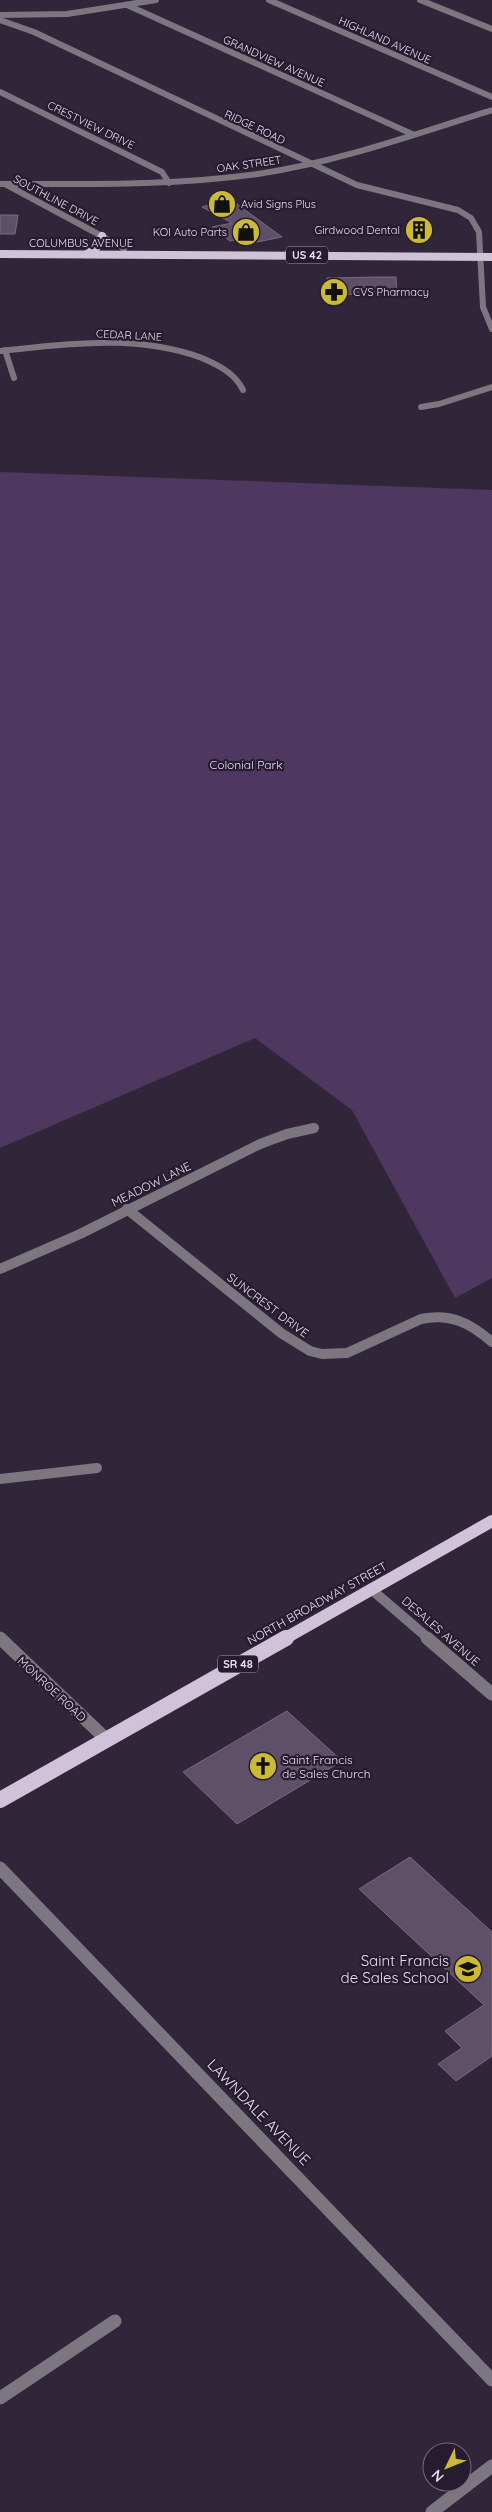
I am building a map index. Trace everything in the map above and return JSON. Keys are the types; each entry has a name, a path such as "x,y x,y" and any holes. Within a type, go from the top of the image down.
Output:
{"main road":[{"path":"87,254 97,247 102,236"},
{"name":"COLUMBUS AVENUE","path":"0,254 492,257"},
{"name":"NORTH BROADWAY STREET","path":"0,1800 492,1521"}],"street":[{"path":"0,15 53,15 127,6 156,0"},
{"name":"HIGHLAND AVENUE","path":"269,0 492,97"},
{"path":"420,0 492,29"},
{"name":"GRANDVIEW AVENUE","path":"127,6 412,134"},
{"name":"RIDGE ROAD","path":"0,20 34,32 311,164 370,189 446,206 462,213 476,224 479,232 482,257 480,283 483,307 492,329"},
{"name":"CRESTVIEW DRIVE","path":"0,92 162,172 169,183"},
{"name":"OAK STREET","path":"1,183 169,183 228,178 311,164 492,110"},
{"name":"SOUTHLINE DRIVE","path":"1,183 124,248 123,254"},
{"name":"CEDAR LANE","path":"2,351 100,342 135,343 168,347 215,364 235,377 243,390"},
{"path":"2,351 14,378"},
{"path":"421,407 439,404 492,387"},
{"name":"MEADOW LANE","path":"0,1269 252,1149 293,1132 314,1128"},
{"name":"SUNCREST DRIVE","path":"128,1209 281,1333 310,1351 322,1354 347,1353 421,1319 434,1316 450,1316 467,1322 492,1342"},
{"path":"0,1479 97,1468"},
{"name":"DESALES AVENUE","path":"371,1589 492,1694"},
{"name":"MONROE ROAD","path":"0,1638 106,1739"},
{"name":"LAWNDALE AVENUE","path":"0,1868 492,2380"},
{"path":"0,2398 115,2321"},
{"path":"432,2512 492,2466"}],"green space":[{"name":"Colonial Park","path":"0,472 492,490 492,1278 455,1298 352,1110 255,1038 0,1148"}],"building":[{"path":"230,199 282,237 257,242 249,237 230,241 212,227 232,223 202,207"},
{"path":"0,215 18,215 15,234 0,234"},
{"name":"CVS Pharmacy","path":"396,277 397,295 327,294 327,278"},
{"name":"Saint Francis de Sales Church","path":"287,1711 342,1761 237,1824 183,1772"},
{"name":"Saint Francis de Sales School","path":"410,1857 492,1932 492,2056 456,2081 438,2064 462,2048 445,2031 484,2005 359,1889"}],"place":[{"name":"Avid Signs Plus","path":"222,204"},
{"name":"Girdwood Dental","path":"419,230"},
{"name":"KOI Auto Parts","path":"246,232"},
{"name":"CVS Pharmacy","path":"334,292"},
{"name":"Saint Francis de Sales Church","path":"263,1766"},
{"name":"Saint Francis de Sales School","path":"468,1969"}]}
